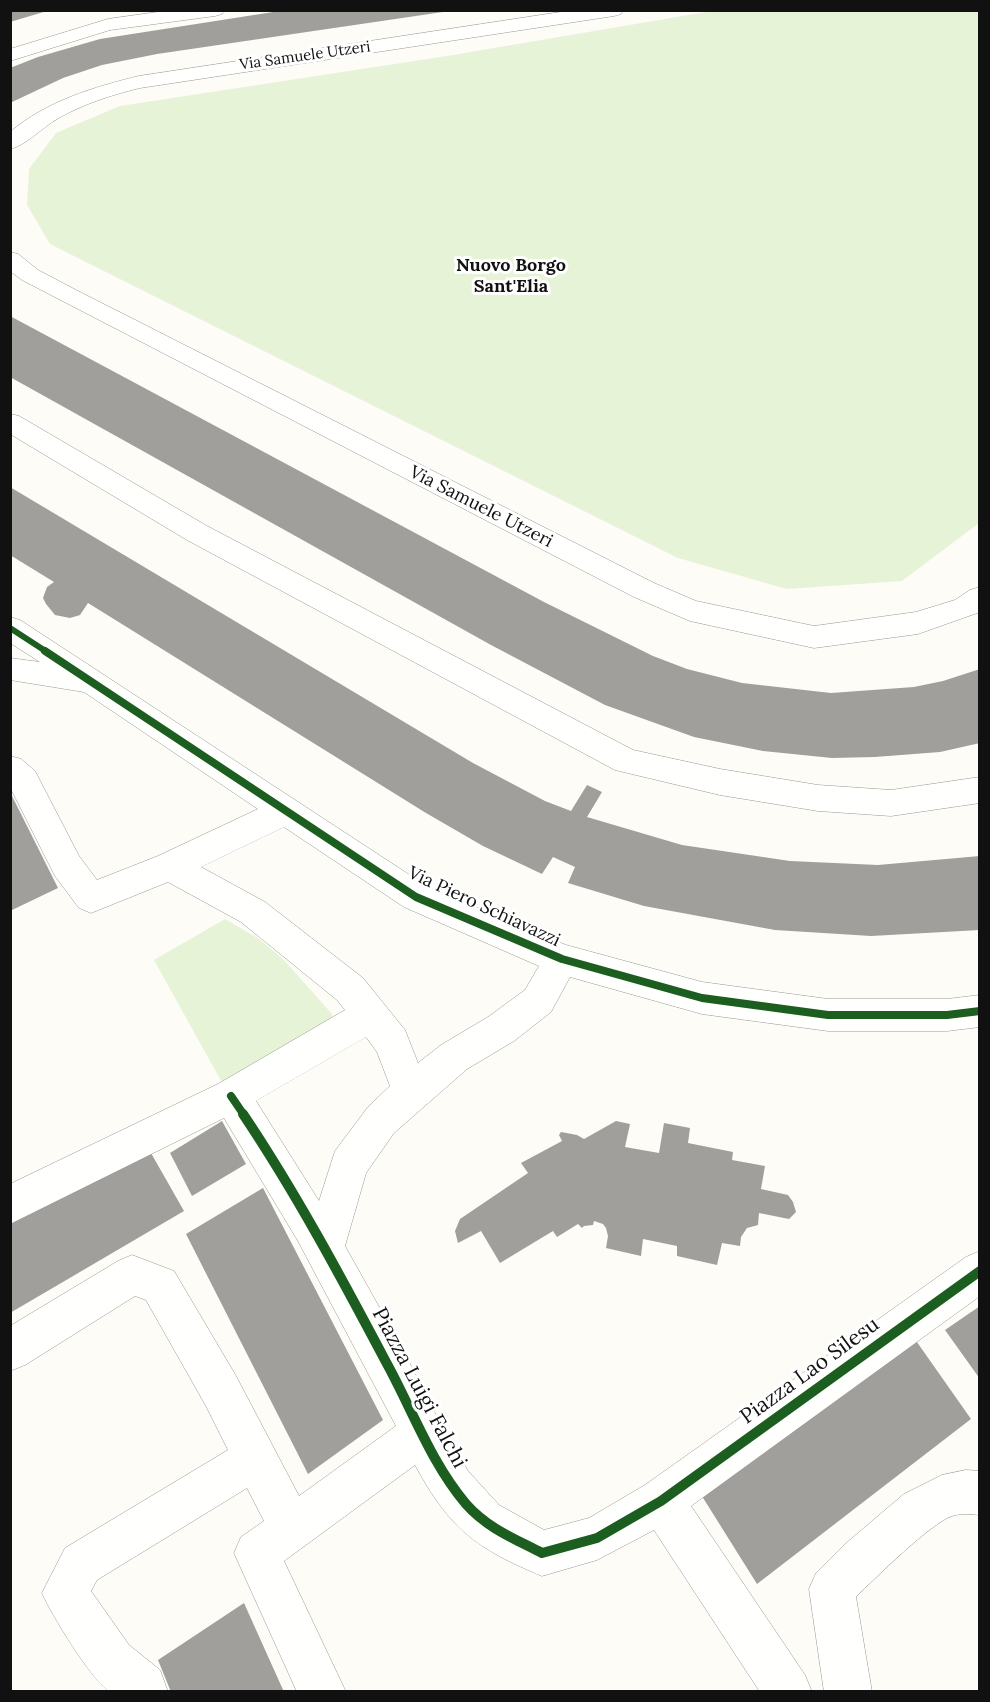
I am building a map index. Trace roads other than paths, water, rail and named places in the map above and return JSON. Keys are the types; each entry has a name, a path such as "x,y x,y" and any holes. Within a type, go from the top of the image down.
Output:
{"street":[{"path":"10,54 108,26 215,10"},
{"name":"Via Samuele Utzeri","path":"10,143 21,133 73,103 99,92 139,82 614,10"},
{"name":"Via Samuele Utzeri","path":"10,260 30,275 68,295 644,590 690,610 814,637 918,623 965,607 980,597"},
{"path":"10,422 197,533 626,760 720,782 818,798 891,803 980,790"},
{"name":"Via Piero Schiavazzi","path":"10,628 416,897 562,959 702,998 828,1015 947,1015 980,1011"},
{"path":"10,669 95,684"},
{"path":"10,768 24,780 67,866 92,898 170,866 286,811"},
{"path":"170,866 252,912 350,989 392,1042 411,1092"},
{"path":"325,1248 350,1164 381,1120 454,1057 501,1029 538,1001 562,959"},
{"path":"10,1205 231,1096 370,1015"},
{"name":"Piazza Luigi Falchi","path":"231,1096 270,1153 325,1248 450,1486 484,1521 543,1553 597,1538 661,1501"},
{"name":"Piazza Lao Silesu","path":"661,1501 980,1271"},
{"path":"10,1350 132,1275 160,1285 221,1391 292,1529"},
{"name":"Piazza Luigi Falchi","path":"322,1692 257,1553 423,1433"},
{"path":"144,1692 143,1687 112,1662 65,1593 81,1564 255,1458"},
{"path":"848,1692 832,1589 854,1565 920,1508 954,1493 980,1493"},
{"path":"661,1501 788,1692"}],"district":[{"name":"Nuovo Borgo Sant'Elia","path":"511,276"}]}
